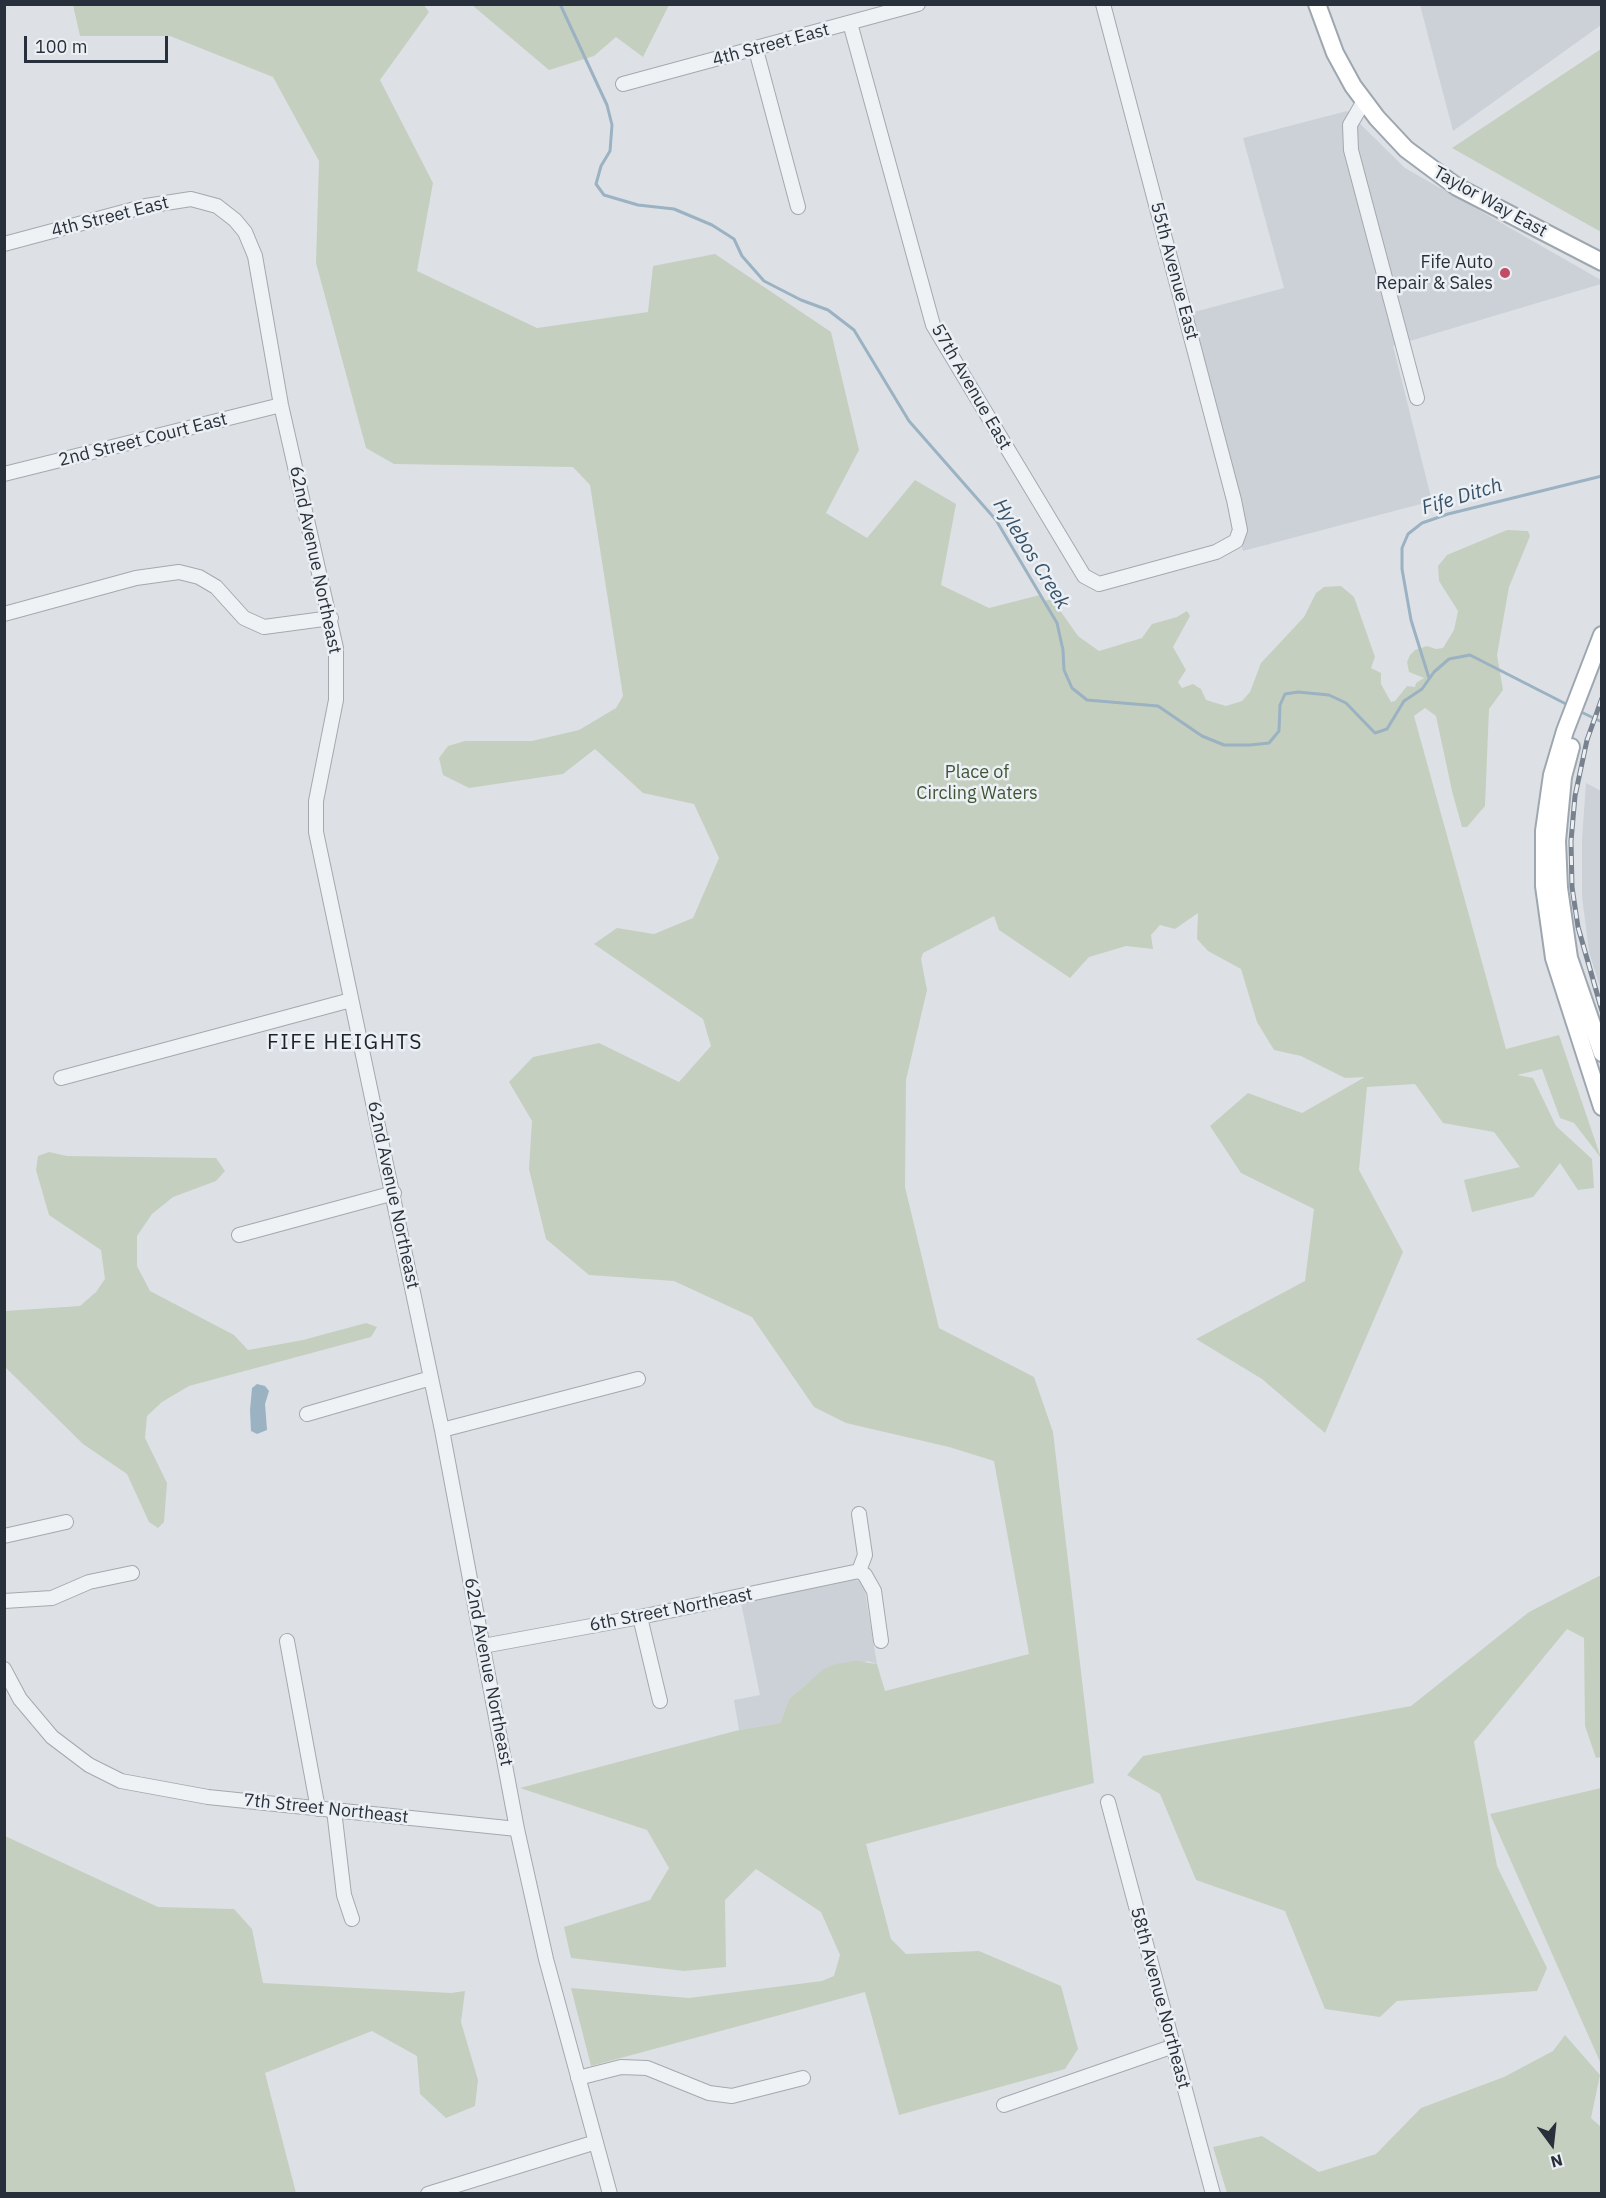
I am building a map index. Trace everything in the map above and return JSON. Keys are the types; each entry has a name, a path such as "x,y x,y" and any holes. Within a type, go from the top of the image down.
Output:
{"main road":[{"name":"Taylor Way East","path":"1317,4 1335,53 1364,101 1391,134 1439,176 1474,197 1602,262"},
{"path":"1602,635 1570,731 1552,775 1544,831 1548,925 1554,958 1602,1107"},
{"path":"1584,691 1602,664"},
{"path":"1570,731 1557,842 1559,888 1569,958 1602,1053"}],"street":[{"name":"4th Street East","path":"623,84 756,50 918,4"},
{"name":"55th Avenue East","path":"1103,4 1236,508 1240,526 1238,538"},
{"name":"57th Avenue East","path":"850,23 933,325 1084,576 1091,582 1099,584 1216,552 1230,546 1238,538"},
{"path":"756,50 798,207"},
{"path":"1364,101 1350,125 1349,141 1418,398"},
{"name":"4th Street East","path":"4,243 172,201 191,199 217,206"},
{"name":"62nd Avenue Northeast","path":"217,206 235,220 245,232 255,256 280,405 331,618 338,682 331,734 316,801 316,832 394,1193 442,1430 517,1829 546,1959 610,2193"},
{"name":"2nd Street Court East","path":"4,474 280,405"},
{"path":"4,614 136,578 179,572 199,577 216,587 244,618 264,627 331,618"},
{"path":"61,1078 351,1000"},
{"path":"239,1235 394,1193"},
{"path":"307,1414 431,1378"},
{"path":"442,1430 638,1379"},
{"path":"859,1514 865,1555 859,1571 865,1575 874,1591 881,1641"},
{"path":"4,1536 66,1522"},
{"name":"6th Street Northeast","path":"483,1646 640,1617 859,1571"},
{"path":"4,1601 52,1598 76,1586 132,1573"},
{"path":"640,1617 660,1701"},
{"path":"287,1641 318,1809"},
{"name":"7th Street Northeast","path":"4,1669 20,1699 52,1737 89,1765 111,1777 136,1785 208,1797 517,1829"},
{"name":"58th Avenue Northeast","path":"1108,1802 1213,2193"},
{"path":"334,1810 344,1895 352,1919"},
{"path":"1004,2105 1174,2046"},
{"path":"578,2078 633,2066 656,2070 709,2093 732,2096 803,2078"},
{"path":"428,2193 596,2142"}],"shaded area":[{"path":"1420,5 1601,5 1601,25 1453,131"},
{"path":"1347,111 1405,168 1601,280 1601,284 1393,346 1432,501 1243,551 1183,315 1284,288 1243,138"},
{"path":"1586,783 1601,791 1601,990 1589,952 1582,896 1582,840"},
{"path":"853,1580 860,1581 864,1586 877,1664 868,1661 809,1682 789,1699 780,1723 739,1730 734,1700 760,1695 741,1603"}],"green space":[{"name":"Place of Circling Waters","path":"73,5 424,5 429,12 380,80 433,183 417,271 537,328 648,312 653,266 715,254 831,332 859,450 826,513 867,538 915,480 956,504 941,585 989,608 1040,595 1044,601 1052,599 1078,636 1099,651 1142,638 1152,624 1177,617 1187,611 1190,616 1173,647 1186,670 1178,682 1182,688 1193,684 1201,689 1206,700 1226,706 1242,701 1250,692 1261,663 1304,617 1316,593 1324,587 1341,586 1354,597 1375,657 1371,668 1381,673 1381,684 1391,702 1395,701 1407,686 1415,687 1416,683 1424,678 1409,672 1407,662 1410,655 1415,650 1427,646 1436,649 1443,648 1454,630 1458,611 1439,581 1438,566 1447,555 1507,530 1528,531 1530,536 1509,587 1497,655 1503,690 1489,709 1485,806 1467,827 1462,827 1436,716 1425,708 1414,716 1506,1049 1559,1035 1601,1158 1574,1123 1560,1118 1542,1069 1517,1075 1533,1078 1556,1126 1592,1159 1594,1188 1578,1190 1560,1163 1533,1197 1472,1212 1464,1180 1520,1167 1494,1132 1443,1123 1415,1084 1367,1087 1359,1170 1403,1252 1325,1433 1262,1379 1196,1339 1305,1281 1314,1209 1241,1173 1210,1126 1248,1093 1302,1113 1365,1077 1345,1078 1301,1056 1274,1050 1257,1022 1241,969 1208,951 1197,939 1198,913 1175,929 1160,925 1151,935 1153,949 1126,946 1089,957 1070,978 999,930 994,916 923,953 921,959 927,990 906,1080 905,1187 939,1328 1034,1377 1053,1432 1094,1783 866,1844 891,1939 906,1954 979,1951 1061,1986 1078,2049 1065,2069 899,2115 865,1992 591,2066 571,1988 689,1998 822,1981 834,1976 840,1955 821,1912 756,1869 725,1900 726,1967 684,1971 571,1958 564,1927 650,1900 669,1868 647,1830 520,1788 739,1730 780,1723 789,1699 824,1669 836,1664 856,1661 877,1664 885,1691 1029,1654 994,1461 949,1447 846,1423 814,1407 752,1317 674,1281 589,1275 546,1239 529,1169 532,1121 509,1082 533,1057 599,1043 679,1082 711,1046 703,1019 594,944 617,928 654,934 693,918 719,858 694,804 643,793 595,749 563,774 469,788 443,775 439,758 448,746 465,741 532,741 579,730 616,708 623,696 590,485 573,467 394,464 366,448 316,263 319,161 273,77 170,36 80,36"},
{"path":"472,5 669,5 643,57 616,37 594,56 549,70"},
{"path":"1601,49 1601,232 1452,148"},
{"path":"49,1152 67,1156 216,1158 225,1171 216,1181 173,1197 152,1214 137,1236 137,1266 150,1291 234,1335 248,1350 303,1340 366,1323 377,1327 371,1337 189,1386 162,1402 147,1416 145,1438 167,1483 164,1522 158,1528 149,1522 127,1474 83,1444 5,1367 5,1311 80,1306 96,1292 105,1279 101,1250 49,1215 36,1170 38,1156"},
{"path":"1601,1575 1601,1757 1596,1758 1585,1726 1584,1638 1567,1629 1474,1742 1497,1866 1547,1968 1537,1991 1397,2001 1380,2017 1325,2009 1285,1911 1196,1880 1160,1794 1127,1775 1143,1756 1411,1706 1529,1612"},
{"path":"1602,1788 1601,2064 1490,1814"},
{"path":"5,1836 158,1907 234,1909 252,1929 263,1983 451,1993 465,1991 461,2022 478,2080 475,2106 446,2118 420,2094 417,2056 372,2031 265,2073 296,2193 5,2193"},
{"path":"1565,2035 1600,2075 1591,2118 1601,2127 1601,2193 1227,2193 1213,2147 1262,2136 1319,2172 1376,2154 1421,2108 1504,2077 1553,2051"}],"water":[{"path":"257,1384 265,1386 269,1391 265,1404 267,1430 257,1434 251,1431 250,1410 252,1388"}],"waterway":[{"name":"Hylebos Creek","path":"560,4 607,105 612,125 610,151 601,166 596,184 604,195 638,205 674,209 712,225 734,239 742,256 764,281 801,300 828,310 854,330 909,421 996,520 1057,623 1063,650 1064,670 1072,688 1087,700 1158,706 1202,736 1224,745 1250,745 1269,743 1279,731 1280,705 1285,694 1298,692 1329,695 1346,703 1375,733 1387,729 1404,701 1422,689 1434,672 1449,659 1470,655 1568,705"},
{"name":"Fife Ditch","path":"1429,678 1411,620 1402,569 1402,548 1408,534 1422,523 1448,514 1602,476"},
{"name":"Hylebos Creek","path":"1579,711 1602,722"}],"railway":[{"path":"1602,698 1587,740 1575,796 1571,841 1572,887 1578,927 1602,1011"}],"place":[{"name":"Fife Auto Repair & Sales","path":"1505,273"}],"district":[{"name":"FIFE HEIGHTS","path":"345,1043"}]}
